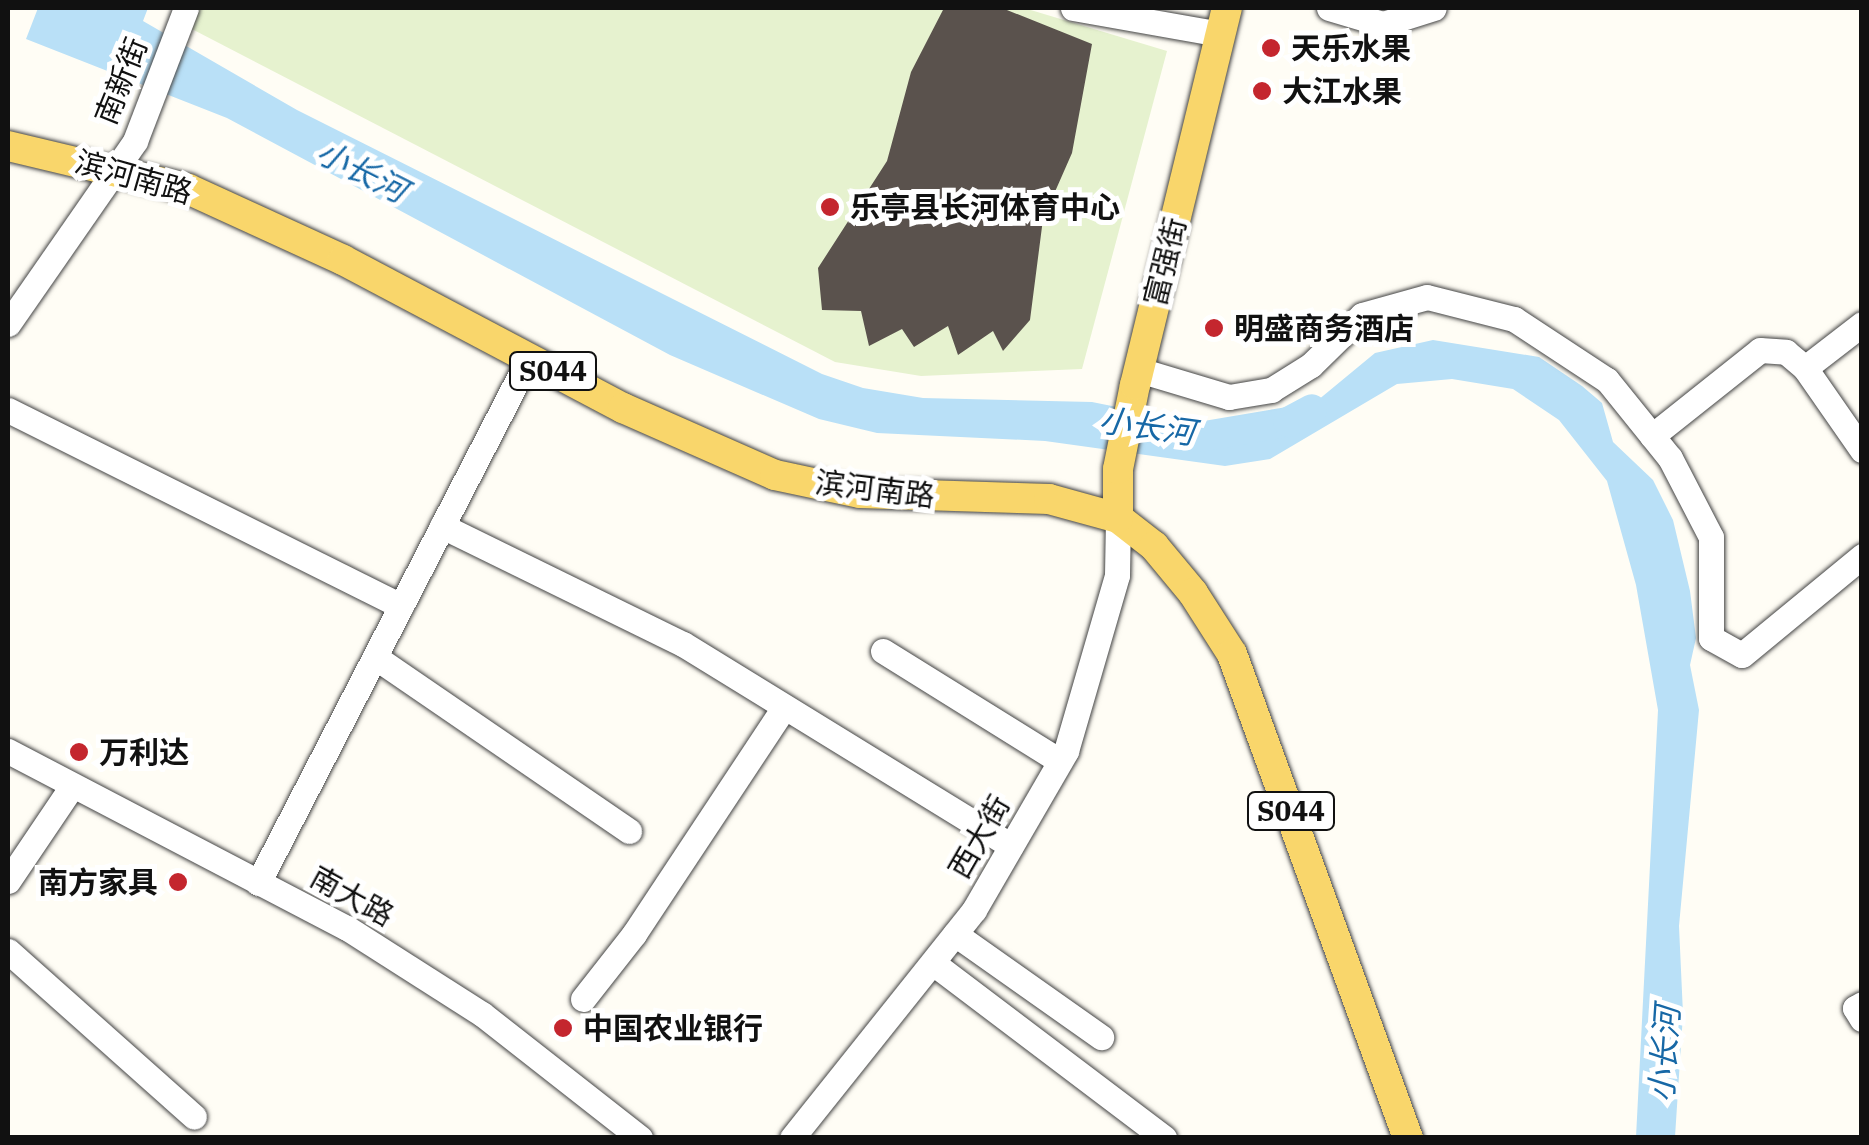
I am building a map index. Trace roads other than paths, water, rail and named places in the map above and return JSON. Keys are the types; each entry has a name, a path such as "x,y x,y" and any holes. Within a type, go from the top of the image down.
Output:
{"main road":[{"name":"富强街","path":"1118,518 1118,469 1137,378 1224,20"},
{"name":"滨河南路","path":"8,146 116,168 188,189 326,252 529,358 775,475 860,493 1049,498 1118,518 1154,546 1194,593 1232,654 1400,1133"}],"street":[{"path":"1073,8 1224,20"},
{"path":"1329,8 1382,24 1434,8"},
{"name":"南新街","path":"8,324 134,141 183,15"},
{"path":"1137,378 1229,397 1272,390 1311,365 1362,315 1427,298 1514,319 1607,380 1652,436 1710,538 1710,638 1742,656 1862,556"},
{"path":"1805,368 1862,324"},
{"path":"1652,436 1760,350 1786,352 1805,368 1862,450"},
{"path":"258,882 529,358"},
{"path":"8,410 401,606"},
{"name":"西大街","path":"792,1138 955,934 1060,761 1117,575 1118,518"},
{"path":"442,526 683,644 1011,846"},
{"path":"884,651 1060,761"},
{"path":"375,657 630,831"},
{"path":"582,999 634,934 784,706"},
{"name":"南大路","path":"8,751 347,928 482,1014 640,1138"},
{"path":"8,882 72,786"},
{"path":"955,934 1100,1037"},
{"path":"8,951 194,1116"},
{"path":"932,963 1164,1138"},
{"path":"1862,1004 1854,1008 1862,1019"}],"water":[{"path":"38,8 148,8 143,21 297,110 822,374 863,388 923,398 1092,402 1241,432 1306,410 1375,353 1433,340 1539,357 1582,386 1602,403 1613,442 1653,480 1673,520 1690,591 1696,638 1690,665 1699,710 1679,926 1683,1014 1675,1137 1636,1137 1658,710 1636,585 1607,481 1559,420 1513,389 1452,379 1397,384 1270,459 1225,466 1045,441 877,433 819,419 670,355 227,118 26,39"}],"waterway":[{"name":"小长河","path":"1193,438 1288,422 1312,409"}],"place":[{"name":"天乐水果","path":"1271,48"},
{"name":"大江水果","path":"1262,91"},
{"name":"乐亭县长河体育中心","path":"830,207"},
{"name":"明盛商务酒店","path":"1214,328"},
{"name":"万利达","path":"79,752"},
{"name":"南方家具","path":"178,882"},
{"name":"中国农业银行","path":"563,1028"}]}
